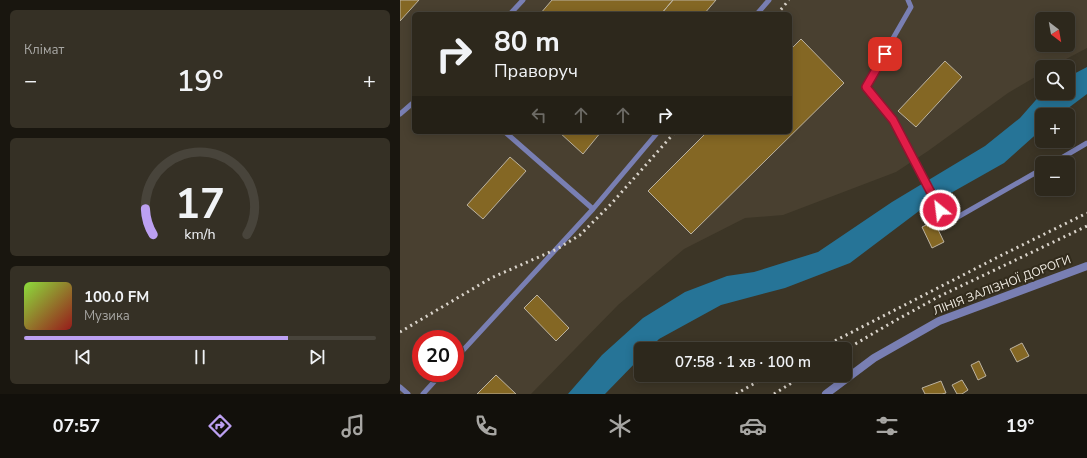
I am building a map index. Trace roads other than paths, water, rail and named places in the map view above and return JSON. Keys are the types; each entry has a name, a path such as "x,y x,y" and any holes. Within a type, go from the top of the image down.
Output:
{"street":[{"name":"ЛІНІЯ ЗАЛІЗНОЇ ДОРОГИ","path":"826,394 874,358 939,321 1087,266"}],"lane":[{"path":"512,12 523,0"},
{"path":"759,12 769,0"},
{"path":"908,0 911,7 866,87 893,120 940,210 949,222 1035,173"},
{"path":"400,114 412,104"},
{"path":"507,134 593,209"},
{"path":"464,349 593,209 656,134"},
{"path":"1064,156 1087,143"},
{"path":"423,394 434,382"},
{"path":"400,386 408,394"}],"water":[{"path":"1087,67 1087,94 1068,108 1035,108 1035,135 1004,163 919,211 850,263 785,288 721,305 656,342 634,342 634,364 605,394 568,394 602,355 643,318 685,292 727,276 754,272 818,252 892,202 985,146 1020,118 1036,100 1075,100 1075,73"}],"railway":[{"path":"779,12 789,0"},
{"path":"400,332 491,278 557,249 580,235 612,203 673,134"},
{"path":"833,342 1087,213"},
{"path":"852,346 938,297 1087,226"},
{"path":"736,394 757,382"},
{"path":"774,394 793,382"}]}
